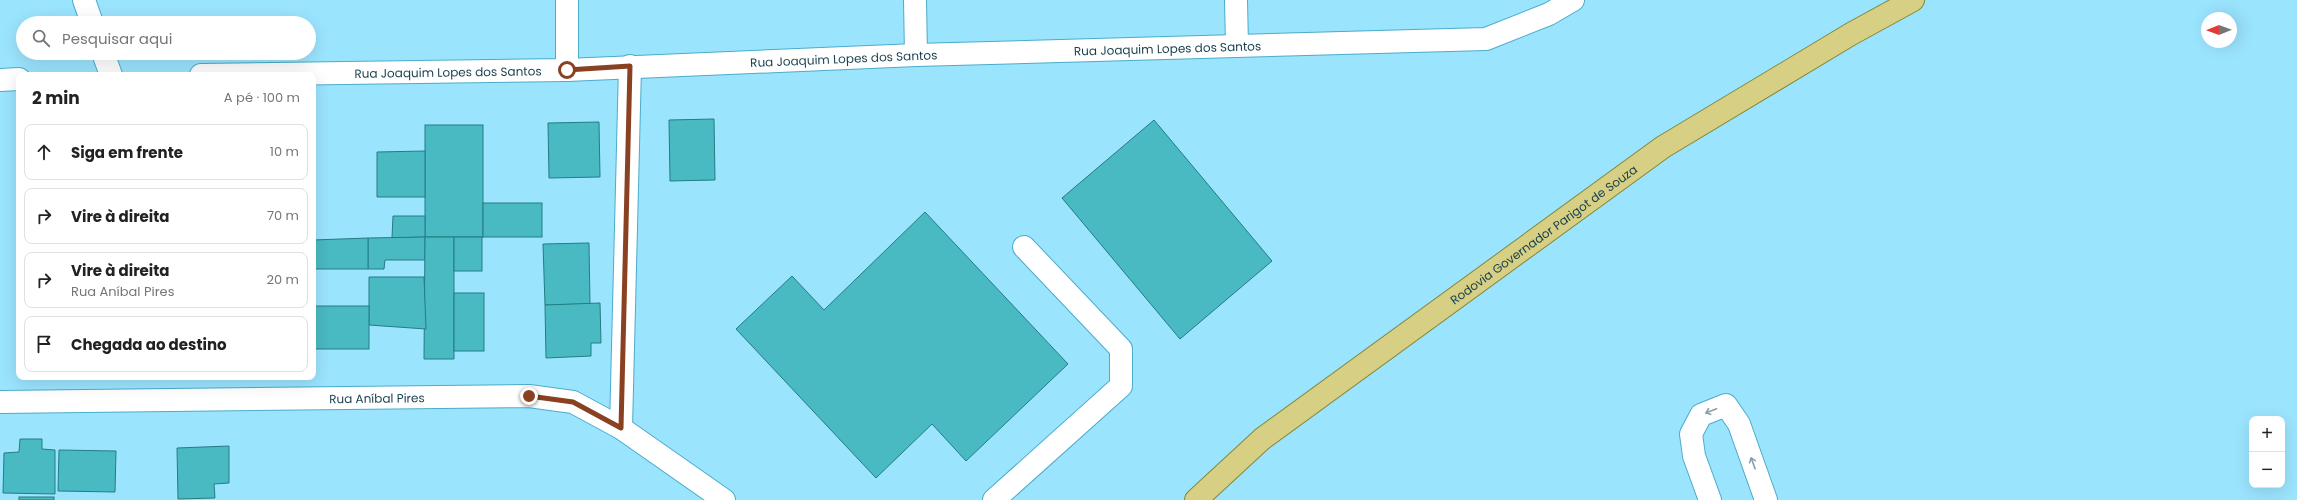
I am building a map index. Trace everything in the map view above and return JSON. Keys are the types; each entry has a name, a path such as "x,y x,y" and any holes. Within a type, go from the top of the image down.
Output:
{"main road":[{"name":"Rodovia Governador Parigot de Souza","path":"1196,500 1262,439 1663,147 1851,34 1913,0"}],"street":[{"path":"84,0 90,16"},
{"path":"567,0 567,70"},
{"path":"915,0 916,55"},
{"path":"1236,0 1237,46"},
{"path":"1548,7 1573,0"},
{"name":"Rua Joaquim Lopes dos Santos","path":"316,73 567,70 630,66 916,55 1486,39 1548,7"},
{"path":"106,60 110,72"},
{"path":"621,428 630,66"},
{"path":"0,80 16,79"},
{"path":"994,500 1121,386 1121,349 1024,247"},
{"name":"Rua Aníbal Pires","path":"0,402 529,396 573,402 621,428 724,500"},
{"path":"1710,500 1694,456 1691,434 1701,415 1726,405 1739,424 1766,500"}],"building":[{"path":"714,119 715,180 670,181 669,120"},
{"path":"1154,120 1272,261 1180,339 1062,198"},
{"path":"599,122 600,177 549,178 548,123"},
{"path":"425,125 483,125 483,237 425,237"},
{"path":"425,151 425,197 377,197 377,152"},
{"path":"483,203 542,203 542,237 483,237"},
{"path":"925,212 1068,364 966,461 932,424 876,478 736,329 792,276 824,310"},
{"path":"393,216 425,216 425,237 392,238"},
{"path":"425,237 425,260 385,260 384,269 368,269 368,238"},
{"path":"425,237 454,237 454,359 424,359"},
{"path":"454,237 482,237 482,271 454,271"},
{"path":"368,238 368,269 316,269 316,240"},
{"path":"589,243 590,304 545,305 543,244"},
{"path":"369,277 424,277 426,329 369,325"},
{"path":"454,293 484,293 484,351 454,351"},
{"path":"600,303 601,343 591,343 591,356 546,358 545,305"},
{"path":"316,306 369,306 369,349 316,349"},
{"path":"20,439 42,439 42,449 55,450 55,494 3,493 4,453 19,452"},
{"path":"229,446 229,483 214,484 215,498 178,499 177,448"},
{"path":"59,450 116,451 115,492 58,491"},
{"path":"19,497 54,497 54,500 19,500"}],"route":[{"path":"529,396 573,402 621,428 630,66 567,70"}]}
